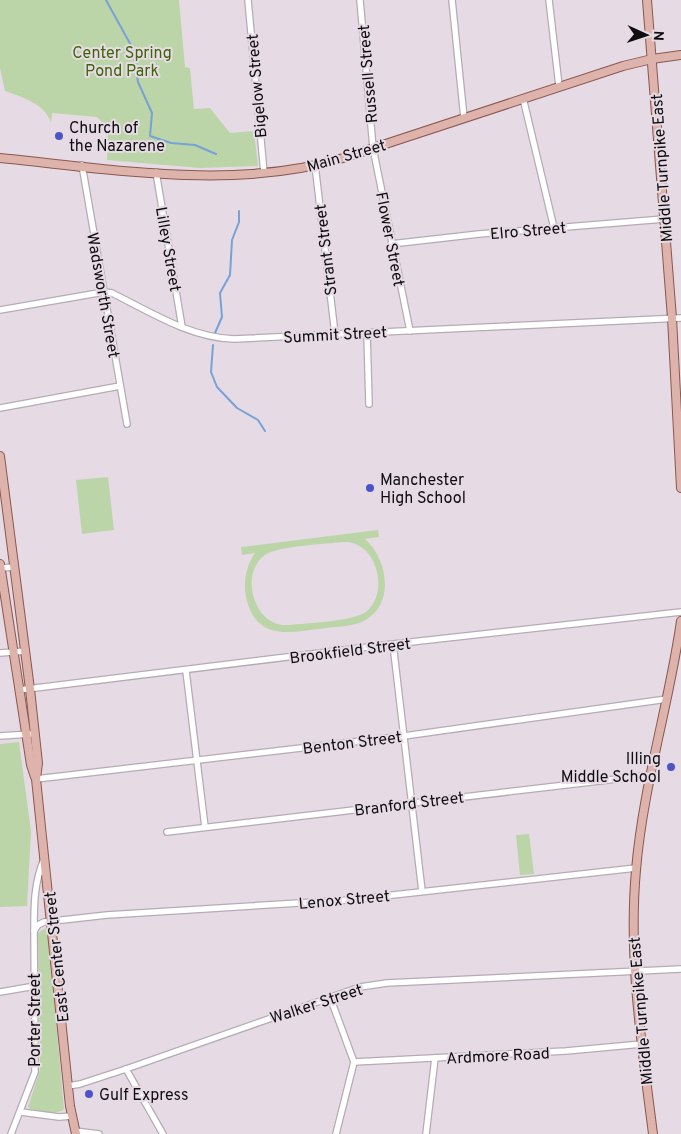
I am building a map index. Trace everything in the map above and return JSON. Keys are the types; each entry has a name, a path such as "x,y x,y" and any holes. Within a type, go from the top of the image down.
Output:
{"main road":[{"name":"Middle Turnpike East","path":"647,0 672,318 681,488"},
{"name":"Main Street","path":"0,158 213,176 264,173 315,165 373,148 559,86 652,59 681,55"},
{"name":"East Center Street","path":"0,456 26,651 38,763 36,779"},
{"name":"East Center Street","path":"0,566 31,765 36,779 46,854 68,1086 76,1132"},
{"name":"Middle Turnpike East","path":"652,1134 634,971 633,927 636,868 651,775 681,621"}],"street":[{"name":"Bigelow Street","path":"248,0 264,173"},
{"name":"Russell Street","path":"360,0 373,148"},
{"path":"452,0 464,118"},
{"path":"549,0 559,86"},
{"path":"523,98 554,228"},
{"name":"Flower Street","path":"373,148 410,331"},
{"name":"Wadsworth Street","path":"82,165 127,424"},
{"name":"Strant Street","path":"315,165 335,334"},
{"name":"Lilley Street","path":"156,172 182,327"},
{"name":"Elro Street","path":"391,244 664,219"},
{"name":"Summit Street","path":"0,310 104,292 112,293 182,327 216,339 681,318"},
{"path":"367,333 369,404"},
{"path":"0,408 120,386"},
{"path":"0,566 15,567"},
{"name":"Brookfield Street","path":"19,690 186,671 393,644 681,612"},
{"path":"393,644 422,891"},
{"path":"0,653 26,651"},
{"path":"186,671 196,762 206,827"},
{"name":"Benton Street","path":"36,779 196,762 404,736 667,699"},
{"path":"0,736 35,734"},
{"name":"Branford Street","path":"167,832 651,775"},
{"name":"Porter Street","path":"11,1134 35,1072 35,888 46,854"},
{"name":"Lenox Street","path":"52,920 348,900 636,868"},
{"path":"34,931 38,925 52,920"},
{"name":"Walker Street","path":"68,1086 126,1069 360,987 387,983 681,969"},
{"path":"0,992 35,986"},
{"path":"330,997 354,1062 336,1134"},
{"name":"Ardmore Road","path":"354,1062 642,1044"},
{"path":"426,1134 435,1058"},
{"path":"126,1069 163,1134"},
{"path":"21,1112 59,1117 72,1116"},
{"path":"76,1132 99,1134"}],"green space":[{"name":"Center Spring Pond Park","path":"0,0 179,0 185,67 190,68 194,109 210,108 230,133 254,131 258,166 200,168 107,160 108,128 97,117 52,113 51,123 48,116 38,106 5,91 0,68"},
{"path":"108,477 114,530 82,534 76,480"},
{"path":"378,530 379,537 365,539 373,547 383,568 385,580 382,602 367,619 353,625 288,632 267,628 258,622 251,612 246,597 246,574 249,563 255,553 242,555 241,547","holes":["343,542 354,544 364,549 376,568 378,592 374,602 367,611 341,620 288,625 276,624 259,609 254,598 253,574 257,564 265,555 280,549 302,546"]},
{"path":"19,742 31,831 27,906 0,907 0,744"},
{"path":"529,834 534,874 520,875 516,835"},
{"path":"45,928 48,932 64,1109 52,1113 35,1111 28,1107 40,1070 38,933"}],"waterway":[{"path":"106,0 133,49 138,82 152,113 150,136 171,143 195,145 216,154"},
{"path":"215,333 222,317 220,293 230,275 232,240 239,222 239,211"},
{"path":"213,345 211,372 217,387 237,408 258,420 265,431"}],"place":[{"name":"Church of the Nazarene","path":"59,136"},
{"name":"Manchester High School","path":"370,488"},
{"name":"Illing Middle School","path":"671,767"},
{"name":"Gulf Express","path":"89,1094"}]}
